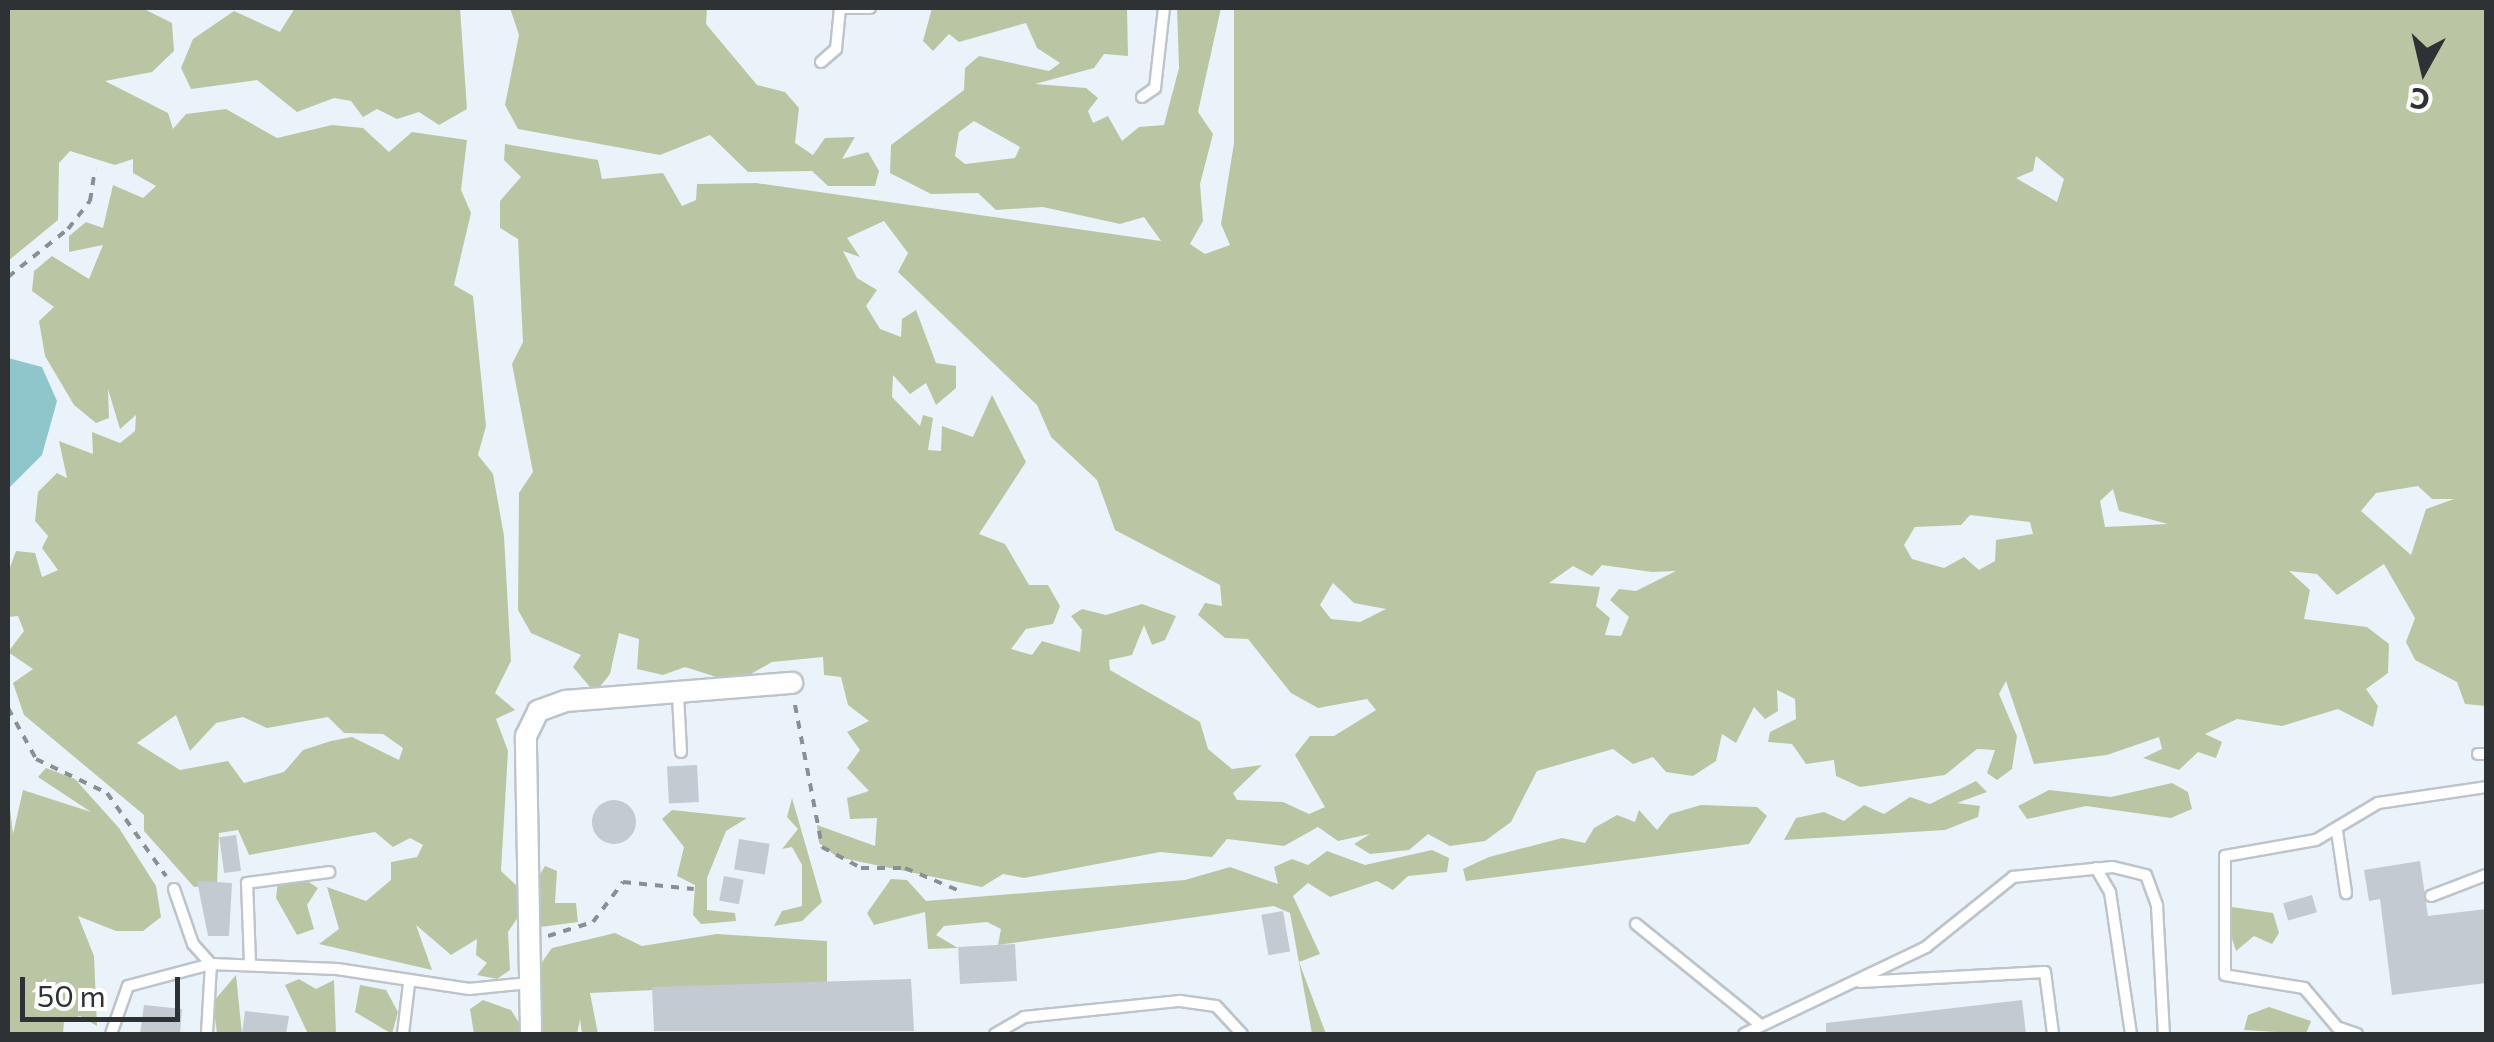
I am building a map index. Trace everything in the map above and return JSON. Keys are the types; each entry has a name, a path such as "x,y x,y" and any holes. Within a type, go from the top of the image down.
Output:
{"street":[{"path":"531,1034 526,736 538,711 566,701 678,695 792,682"}],"lane":[{"path":"821,62 836,49 840,8 870,8"},
{"path":"1142,97 1156,88 1164,8"},
{"path":"678,695 681,752"},
{"path":"2357,1034 2338,1028 2304,988 2224,975 2219,932 2225,856 2337,831 2378,802 2486,786"},
{"path":"2337,831 2346,894"},
{"path":"2096,868 2110,892 2131,1034"},
{"path":"1744,1034 1757,1022 1926,947 2012,877 2096,868 2146,875 2165,954 2164,1034"},
{"path":"250,963 247,883 329,872"},
{"path":"2431,896 2486,875"},
{"path":"174,888 192,944 211,964 207,1034"},
{"path":"1636,924 1757,1022"},
{"path":"111,1034 128,986 211,964 250,963 409,984 529,983"},
{"path":"1846,983 2045,972 2053,1034"},
{"path":"403,1034 409,984"},
{"path":"995,1034 1024,1018 1180,1001 1216,1006 1242,1034"}],"path":[{"path":"8,277 68,229 90,200 95,169"},
{"path":"792,682 822,847 861,868 905,868 962,892"},
{"path":"8,708 16,735 36,758 107,792 174,888"},
{"path":"8,738 16,735"},
{"path":"528,939 577,932 622,882 694,890"}],"green space":[{"path":"8,8 142,8 172,23 174,51 152,72 105,81 168,113 173,129 186,114 226,109 277,138 332,125 363,128 389,152 412,132 467,140 461,190 471,213 454,285 473,296 486,426 478,455 493,474 504,536 511,661 495,693 515,710 496,719 508,751 501,871 518,887 520,914 508,932 510,970 497,979 477,975 487,963 476,955 477,939 451,955 416,925 432,970 319,944 339,929 327,887 366,901 391,880 391,862 417,857 423,845 410,838 393,847 375,832 249,855 238,830 219,833 217,885 194,887 144,831 144,815 24,715 13,683 33,669 8,652 24,631 18,616 8,617 8,573 16,551 35,553 42,577 58,570 42,548 48,536 35,521 38,492 57,473 67,478 59,441 93,454 92,432 120,443 135,431 136,415 120,429 108,389 109,418 96,423 74,405 45,356 39,321 54,307 32,291 34,271 52,256 89,279 103,245 69,252 69,236 86,222 103,228 113,185 143,198 156,186 133,173 133,159 115,165 70,151 59,163 58,220 8,261","holes":["176,715 190,751 216,723 243,717 267,728 328,717 344,733 383,734 403,748 399,760 352,737 331,741 303,750 284,772 244,783 228,761 180,770 137,743"]},
{"path":"295,8 460,8 467,109 439,125 419,112 397,119 377,109 363,117 351,101 334,98 297,112 257,80 191,89 181,68 193,39 234,11 280,32"},
{"path":"510,8 707,8 706,24 757,85 785,92 799,108 795,143 813,155 825,138 855,137 842,159 868,152 879,171 875,186 828,186 812,171 748,172 710,135 660,155 518,129 505,105 519,35"},
{"path":"932,8 1127,8 1128,56 1104,54 1094,68 1035,84 1086,88 1098,98 1088,111 1093,123 1108,116 1122,141 1139,127 1164,125 1179,68 1177,8 1221,8 1198,112 1213,134 1200,184 1203,221 1190,244 1205,254 1230,245 1221,224 1234,143 1234,8 2486,8 2486,706 2465,704 2457,682 2415,660 2406,642 2415,618 2384,564 2337,595 2317,574 2289,571 2310,590 2304,619 2367,627 2389,644 2388,673 2366,689 2378,706 2373,727 2338,709 2282,726 2237,719 2205,734 2222,742 2216,758 2198,752 2179,770 2143,758 2162,749 2159,737 2107,755 2034,764 2006,681 1999,694 2017,736 2012,769 1997,780 1987,773 1995,750 1977,749 1945,775 1860,787 1836,776 1834,760 1806,764 1792,744 1768,742 1770,732 1796,719 1795,699 1777,690 1778,711 1765,719 1754,707 1736,743 1722,734 1716,761 1693,776 1666,772 1653,757 1633,764 1613,749 1537,771 1511,822 1485,841 1450,846 1428,834 1409,850 1370,854 1354,844 1370,834 1338,841 1318,827 1284,846 1227,839 1212,857 1160,852 1024,878 1003,874 982,887 837,857 819,843 817,825 875,846 877,818 850,819 847,798 869,791 847,768 860,750 847,732 869,721 848,705 841,677 824,675 823,657 772,662 735,683 685,667 663,675 637,669 639,639 619,633 610,674 595,693 573,667 581,655 531,633 518,610 519,493 533,472 512,364 523,342 518,239 500,228 500,201 521,177 504,160 505,144 598,160 602,179 663,173 682,206 696,200 697,184 756,183 1161,241 1144,217 1120,224 1043,207 996,210 978,193 931,194 890,173 891,145 964,90 965,68 979,56 1049,71 1060,63 1037,48 1026,23 959,42 949,34 933,51 923,41","holes":["974,121 1020,147 1015,158 965,164 955,156 959,132","2036,156 2064,179 2057,202 2016,178 2033,171","884,221 908,253 898,272 1037,405 1051,437 1097,480 1115,530 1220,585 1222,606 1205,603 1198,615 1225,638 1248,639 1291,693 1318,708 1367,699 1376,710 1334,736 1310,736 1295,755 1325,807 1309,814 1283,802 1237,800 1233,793 1262,765 1232,769 1208,749 1200,722 1110,670 1109,660 1132,655 1144,625 1152,645 1165,640 1176,616 1142,604 1106,615 1082,609 1071,616 1082,630 1080,652 1042,641 1032,655 1011,649 1026,629 1053,624 1060,606 1048,585 1029,585 1005,544 979,534 1026,462 992,395 973,437 942,426 941,451 928,450 933,418 923,415 920,426 892,397 893,375 910,394 926,383 936,405 956,388 956,366 936,363 916,310 902,319 901,337 880,329 866,306 877,290 857,278 843,251 860,257 847,238","2418,486 2432,499 2454,499 2426,509 2411,555 2361,511 2376,493","2113,489 2119,511 2168,524 2105,527 2100,501","1970,515 2030,522 2033,534 1996,540 1995,561 1979,570 1964,557 1944,568 1912,559 1904,545 1915,527 1961,525","1602,565 1676,571 1636,591 1619,589 1610,600 1629,617 1621,636 1605,635 1610,618 1596,606 1600,587 1549,583 1573,566 1592,576","1333,583 1354,603 1386,609 1360,622 1331,619 1320,605"]},
{"path":"46,768 75,779 119,828 156,886 161,917 143,931 116,931 78,916 94,956 97,1026 80,1016 64,1021 63,1034 8,1034 8,792 13,834 23,790 91,812 38,777"},
{"path":"1976,781 1987,792 1957,803 1980,806 1978,817 1945,830 1784,840 1796,818 1824,812 1844,821 1864,805 1884,814 1910,797 1930,804"},
{"path":"2172,783 2188,792 2192,809 2171,818 2086,806 2027,819 2018,806 2049,790 2111,797"},
{"path":"792,798 822,902 802,921 774,926 782,911 802,906 802,865 792,847 782,849 798,829 787,817"},
{"path":"1701,805 1757,807 1767,816 1749,844 1466,881 1463,869 1489,857 1562,838 1585,843 1594,828 1617,815 1635,822 1639,810 1657,830 1670,814"},
{"path":"672,810 747,818 726,831 707,878 707,910 735,913 736,921 701,924 693,915 695,885 677,876 684,847 662,819"},
{"path":"1432,850 1449,858 1447,872 1408,876 1393,890 1377,881 1330,897 1308,883 1293,896 1320,954 1299,962 1326,1034 1312,1034 1290,913 1274,906 998,945 1001,929 987,922 944,926 936,935 958,948 928,949 925,912 874,925 867,913 891,879 907,880 926,901 1185,880 1230,867 1278,884 1274,867 1292,859 1308,865 1327,851 1365,865"},
{"path":"545,866 557,871 555,903 576,903 578,922 533,928 532,887"},
{"path":"301,877 318,888 307,905 314,929 297,935 276,898 278,881"},
{"path":"2232,907 2273,913 2279,933 2272,944 2254,936 2236,951 2226,920"},
{"path":"615,933 642,946 717,934 827,941 827,982 590,993 598,1034 582,1034 580,1019 577,1034 537,1034 537,969 552,948"},
{"path":"236,975 242,1034 217,1034 213,1002"},
{"path":"299,979 316,989 334,980 336,1034 308,1034 285,985"},
{"path":"360,985 386,990 398,1012 392,1034 355,1012"},
{"path":"483,1000 511,1010 526,1034 474,1034 470,1009"},
{"path":"2269,1007 2311,1021 2306,1034 2244,1030 2248,1015"}],"water":[{"path":"8,358 42,367 57,401 42,455 8,489"}],"building":[{"path":"697,765 699,802 669,804 667,767"},
{"path":"614,800 630,806 636,822 630,838 614,844 598,838 592,822 598,806"},
{"path":"236,835 241,871 224,873 219,837"},
{"path":"739,839 770,844 765,874 734,870"},
{"path":"2420,861 2428,916 2486,909 2486,983 2392,995 2380,899 2369,901 2364,870"},
{"path":"724,876 744,880 739,904 719,901"},
{"path":"197,881 232,883 229,936 208,936"},
{"path":"2312,895 2317,912 2288,921 2283,903"},
{"path":"1283,911 1290,951 1268,955 1261,915"},
{"path":"1015,944 1017,981 960,984 958,947"},
{"path":"911,979 914,1031 654,1031 652,987"},
{"path":"2022,1000 2026,1034 1826,1034 1826,1023"},
{"path":"144,1005 182,1009 180,1034 140,1034"},
{"path":"245,1011 289,1016 286,1034 242,1034"}]}
